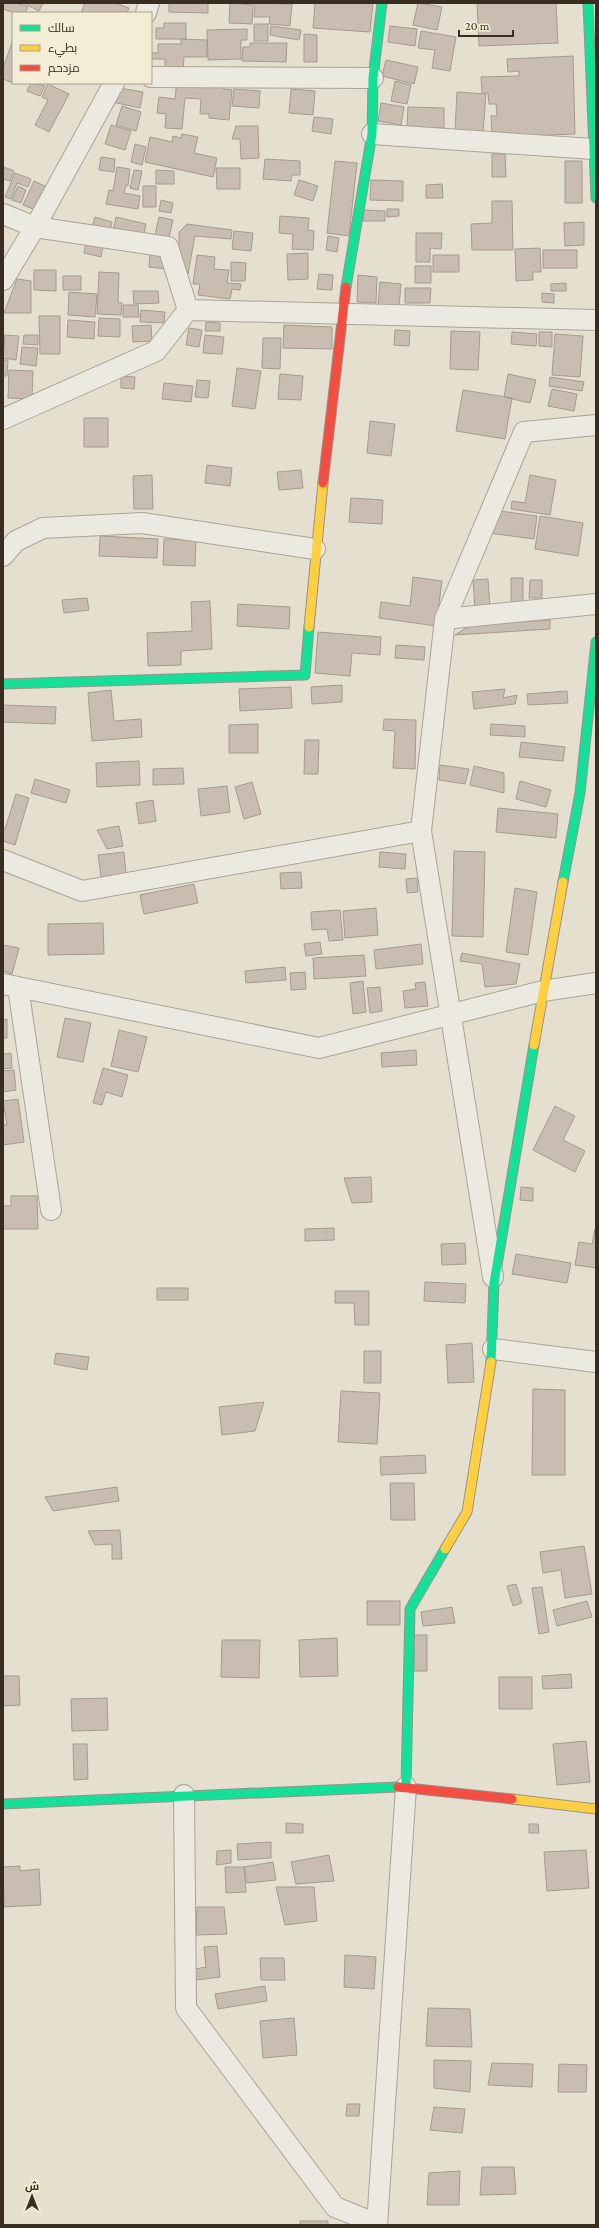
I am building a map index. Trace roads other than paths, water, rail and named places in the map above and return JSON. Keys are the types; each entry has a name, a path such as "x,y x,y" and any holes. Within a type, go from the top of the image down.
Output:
{"street":[{"path":"3,684 305,675 316,549 342,314 372,134 373,78 382,3"},
{"path":"588,3 596,198"},
{"path":"152,77 373,78"},
{"path":"3,280 35,227 113,84"},
{"path":"372,134 593,149"},
{"path":"3,214 35,227 168,248 188,310"},
{"path":"188,310 596,320"},
{"path":"3,419 156,351 188,310"},
{"path":"494,1283 449,1015 421,831 445,619 524,432 596,425"},
{"path":"3,556 16,541 43,528 142,523 316,549"},
{"path":"445,619 596,604"},
{"path":"184,1795 186,2008 335,2207 377,2224 406,1787 410,1609 467,1512 493,1349 494,1283 543,991 580,793 596,642"},
{"path":"3,860 82,891 421,831"},
{"path":"52,1210 10,986 319,1048 543,991 596,983"},
{"path":"493,1349 596,1362"},
{"path":"3,1804 184,1795 406,1787 596,1809"}]}
